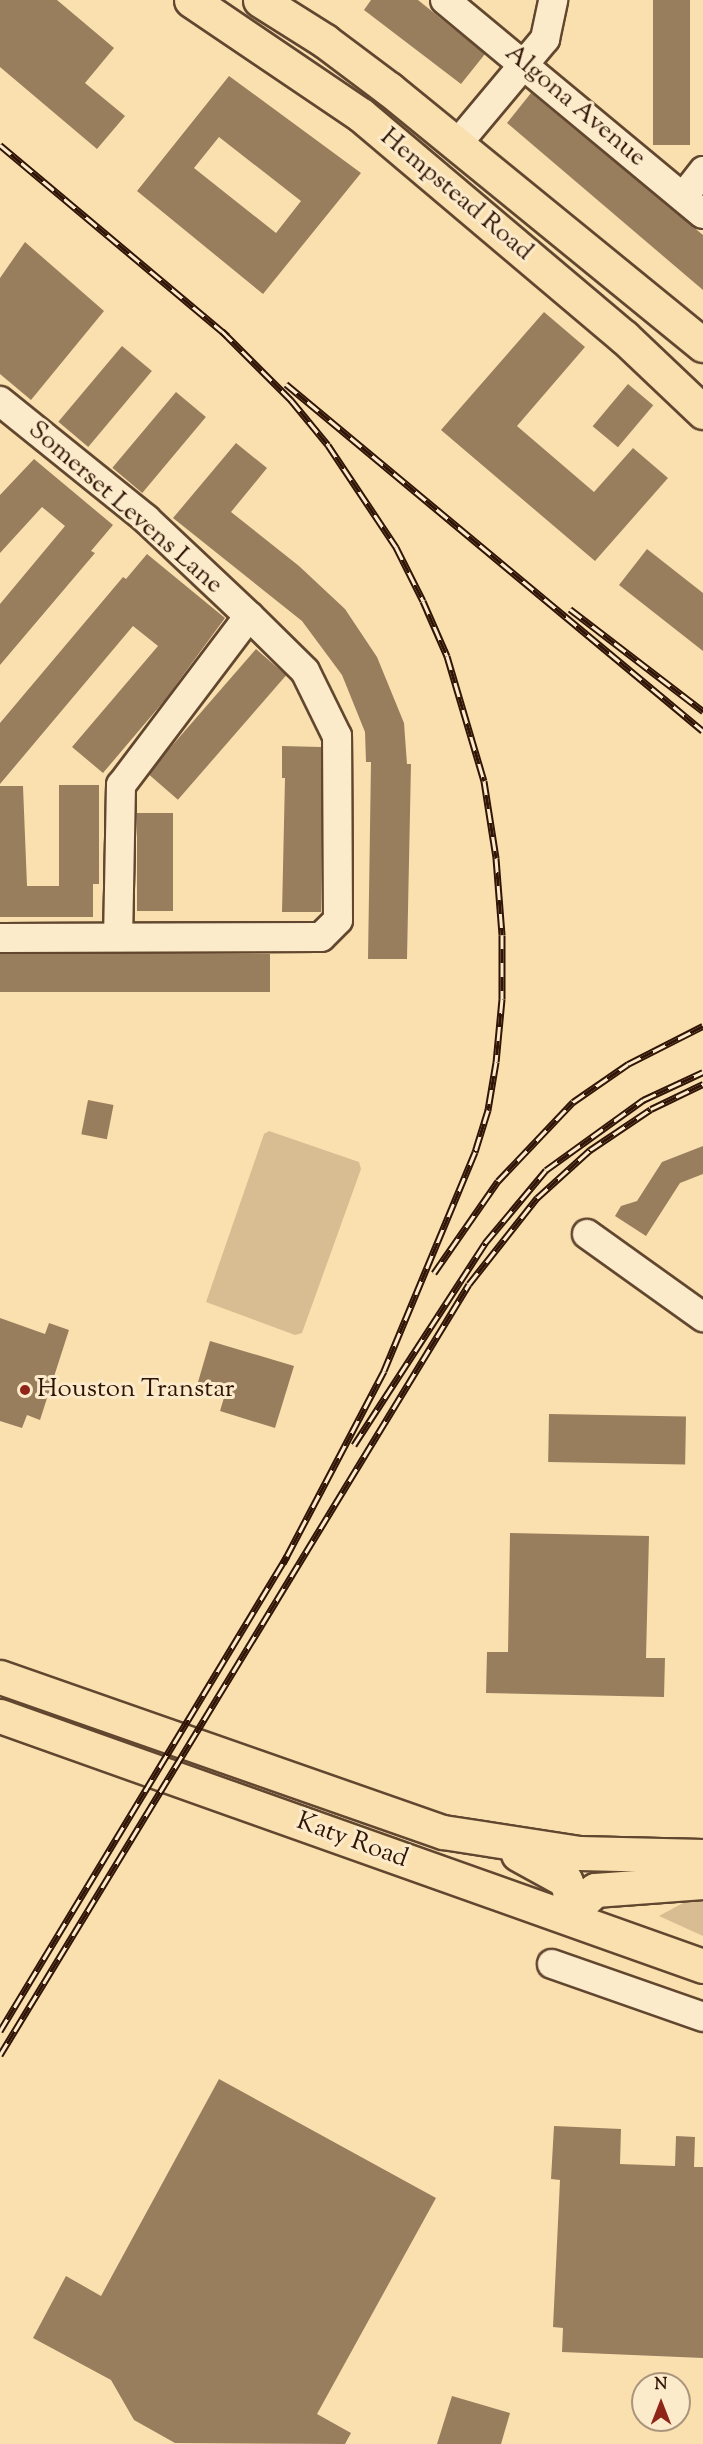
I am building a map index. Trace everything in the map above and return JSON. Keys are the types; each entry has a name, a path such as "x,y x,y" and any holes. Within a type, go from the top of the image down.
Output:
{"main road":[{"name":"Hempstead Road","path":"191,0 361,115 624,337 703,412"},
{"name":"Hempstead Road","path":"261,0 325,41 458,143 703,345"},
{"name":"Katy Road","path":"0,1677 443,1832 579,1853 703,1856"},
{"name":"Katy Road","path":"0,1716 703,1966"},
{"path":"491,1841 566,1880 570,1891 567,1916"},
{"path":"663,1856 703,1844"},
{"path":"567,1916 595,1890 703,1882"}],"street":[{"name":"Algona Avenue","path":"445,0 693,206"},
{"path":"458,143 545,39 553,0"},
{"path":"693,206 703,171"},
{"name":"Somerset Levens Lane","path":"0,401 146,519 305,671 337,736 338,920 321,937 0,938"},
{"path":"118,937 121,785 249,616"},
{"path":"587,1234 703,1317"},
{"path":"552,1964 703,2017"}],"shaded area":[{"path":"269,1131 359,1162 361,1169 302,1333 295,1335 206,1302 264,1134"},
{"path":"703,1900 703,1936 659,1916 683,1903"}],"building":[{"path":"0,0 57,0 114,48 85,83 125,116 97,149 0,67"},
{"path":"371,0 418,0 485,54 461,84 364,10"},
{"path":"653,0 690,0 690,145 653,145"},
{"path":"229,76 361,173 263,294 137,191","holes":["219,137 301,201 276,233 194,168"]},
{"path":"531,93 703,235 703,290 507,123"},
{"path":"25,242 104,311 31,400 0,374 0,278"},
{"path":"544,312 585,347 517,426 594,492 633,448 668,478 595,561 441,430"},
{"path":"122,346 152,371 88,447 58,422"},
{"path":"628,384 653,405 618,447 593,426"},
{"path":"176,392 206,417 142,493 112,468"},
{"path":"236,443 267,468 231,512 299,566 345,609 377,657 404,723 407,764 411,764 407,959 368,959 371,762 366,762 365,732 342,675 302,621 173,518"},
{"path":"34,459 113,525 91,551 95,553 0,665 0,604 65,526 42,507 0,553 0,495"},
{"path":"647,549 703,593 703,651 619,585"},
{"path":"147,554 225,618 164,701 103,773 72,747 158,646 133,626 0,784 0,723 123,577 126,579"},
{"path":"256,649 286,675 178,800 148,774"},
{"path":"282,746 321,747 321,912 282,912 285,778 282,778"},
{"path":"59,785 99,785 99,884 93,884 93,917 0,917 0,786 23,786 27,886 59,886"},
{"path":"137,813 173,813 173,911 137,911"},
{"path":"0,954 270,954 270,992 0,992"},
{"path":"88,1100 114,1105 107,1139 81,1134"},
{"path":"703,1146 703,1174 680,1183 646,1236 615,1216 621,1206 637,1201 662,1162"},
{"name":"Houston Transtar","path":"0,1318 45,1334 49,1323 69,1330 40,1420 27,1415 22,1428 0,1421"},
{"path":"210,1341 294,1366 275,1428 220,1411 226,1391 198,1382"},
{"path":"549,1414 686,1416 685,1464 548,1462"},
{"path":"510,1533 649,1536 646,1658 665,1658 664,1697 486,1693 487,1652 508,1652"},
{"path":"219,2079 436,2198 317,2414 351,2433 345,2444 175,2443 134,2420 111,2380 33,2338 66,2276 101,2296"},
{"path":"554,2126 621,2129 620,2164 675,2166 676,2136 695,2137 694,2167 703,2167 703,2358 562,2352 563,2328 553,2327 560,2180 551,2179"},
{"path":"452,2396 510,2413 501,2444 437,2444"}],"railway":[{"path":"0,145 228,336"},
{"path":"222,331 291,400 328,445 396,547 423,601 447,656 484,781 496,858 502,935 502,999 496,1062 488,1110 475,1152 384,1371 283,1563"},
{"path":"286,384 703,731"},
{"path":"570,609 703,711"},
{"path":"434,1273 498,1181 573,1102 628,1064 703,1026"},
{"path":"354,1445 485,1243 546,1170 643,1100 703,1072"},
{"path":"0,2055 469,1284 537,1198 590,1150 651,1109 703,1084"},
{"path":"0,2031 287,1556"}],"place":[{"name":"Houston Transtar","path":"25,1390"}]}
